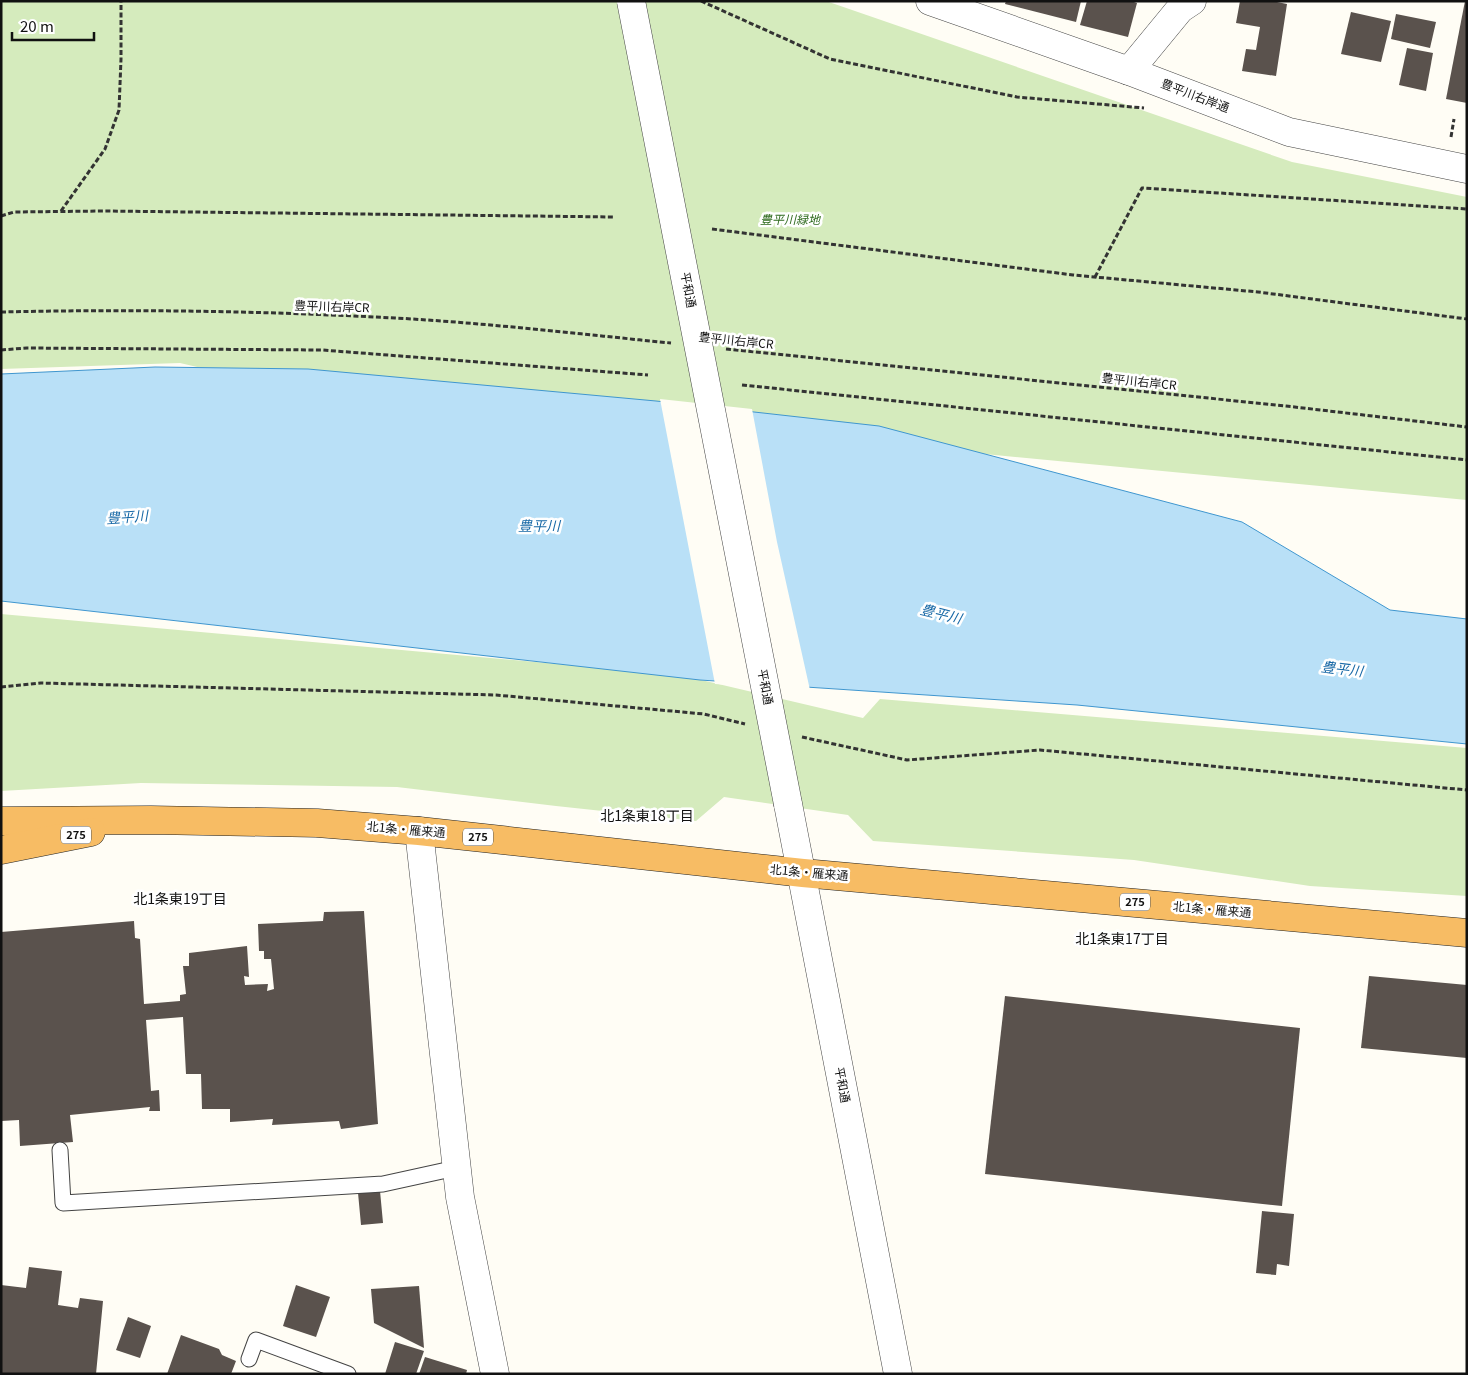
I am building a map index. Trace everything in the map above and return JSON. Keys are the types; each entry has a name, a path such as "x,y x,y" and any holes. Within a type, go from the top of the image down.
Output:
{"highway":[{"name":"北1条・雁来通","path":"1,821 151,820 317,823 418,831 802,873 1467,933"},
{"name":"北1条・雁来通","path":"1,850 151,820"}],"street":[{"name":"平和通","path":"631,1 898,1374"},
{"name":"豊平川右岸通","path":"930,1 1129,72 1289,132 1467,169"},
{"path":"1129,72 1180,9 1192,1"},
{"path":"418,831 460,1198 495,1374"}],"lane":[{"path":"60,1150 64,1202 383,1184 456,1168"},
{"path":"248,1359 256,1340 348,1374"}],"path":[{"path":"61,212 105,149 119,110 121,1"},
{"path":"701,1 830,59 1016,97 1154,109"},
{"path":"1450,145 1454,119"},
{"path":"1095,277 1142,188 1467,209"},
{"path":"1,216 14,212 116,211 615,217"},
{"path":"712,229 1095,277 1258,292 1467,319"},
{"name":"豊平川右岸CR","path":"1,312 250,312 386,318 542,330 672,344"},
{"path":"1,350 27,348 322,350 648,375"},
{"name":"豊平川右岸CR","path":"722,348 1286,406 1467,427"},
{"path":"742,385 1467,460"},
{"path":"1,687 41,683 496,695 704,714 752,725"},
{"path":"801,736 907,760 1040,750 1467,790"}],"green space":[{"name":"豊平川緑地","path":"1,1 826,1 1292,162 1467,197 1467,500 943,450 394,413 180,363 1,369"},
{"path":"1,614 680,675 863,718 880,699 1467,748 1467,896 1310,886 1134,860 873,841 848,815 724,797 696,821 397,787 141,783 1,791"}],"water":[{"name":"豊平川","path":"155,367 308,369 656,401 879,426 1242,522 1390,610 1467,619 1467,744 1077,705 700,680 1,601 1,374"}],"pier":[{"path":"660,399 752,409 777,542 810,690 715,684"}],"building":[{"path":"1006,1 1081,1 1076,22 1005,4"},
{"path":"1087,1 1131,1 1137,3 1128,37 1080,25"},
{"path":"1240,1 1272,1 1287,4 1276,76 1242,71 1246,49 1256,50 1260,27 1236,23"},
{"path":"1465,1 1467,1 1467,103 1446,99"},
{"path":"1351,12 1391,21 1381,62 1341,54"},
{"path":"1396,14 1436,22 1430,48 1391,39"},
{"path":"1407,48 1433,53 1426,91 1399,85"},
{"path":"364,911 378,1124 341,1129 339,1121 272,1125 273,1119 230,1122 230,1109 202,1109 201,1074 186,1074 183,1017 146,1020 151,1091 159,1090 160,1111 149,1111 150,1107 70,1115 73,1142 20,1146 19,1120 1,1121 1,932 134,921 135,938 140,939 144,1004 180,1001 180,995 186,994 183,966 189,966 189,953 247,946 249,977 244,976 245,985 268,984 267,991 274,989 271,959 264,959 264,951 259,951 258,924 323,921 324,912"},
{"path":"1369,976 1467,985 1467,1058 1361,1048"},
{"path":"1005,996 1300,1028 1282,1206 985,1174"},
{"path":"380,1191 383,1223 361,1225 358,1193"},
{"path":"1262,1211 1294,1214 1289,1266 1277,1264 1276,1275 1256,1273"},
{"path":"29,1267 62,1271 58,1305 78,1308 80,1298 103,1301 96,1374 1,1374 1,1285 26,1288"},
{"path":"296,1285 330,1297 316,1337 283,1326"},
{"path":"419,1286 424,1348 374,1323 371,1289"},
{"path":"128,1317 151,1326 140,1358 116,1350"},
{"path":"181,1335 219,1349 222,1355 236,1361 231,1374 167,1374"},
{"path":"395,1342 424,1351 416,1374 385,1374"},
{"path":"425,1357 467,1370 466,1374 419,1374"}],"district":[{"name":"北1条東18丁目","path":"647,816"},
{"name":"北1条東19丁目","path":"180,899"},
{"name":"北1条東17丁目","path":"1122,939"}]}
